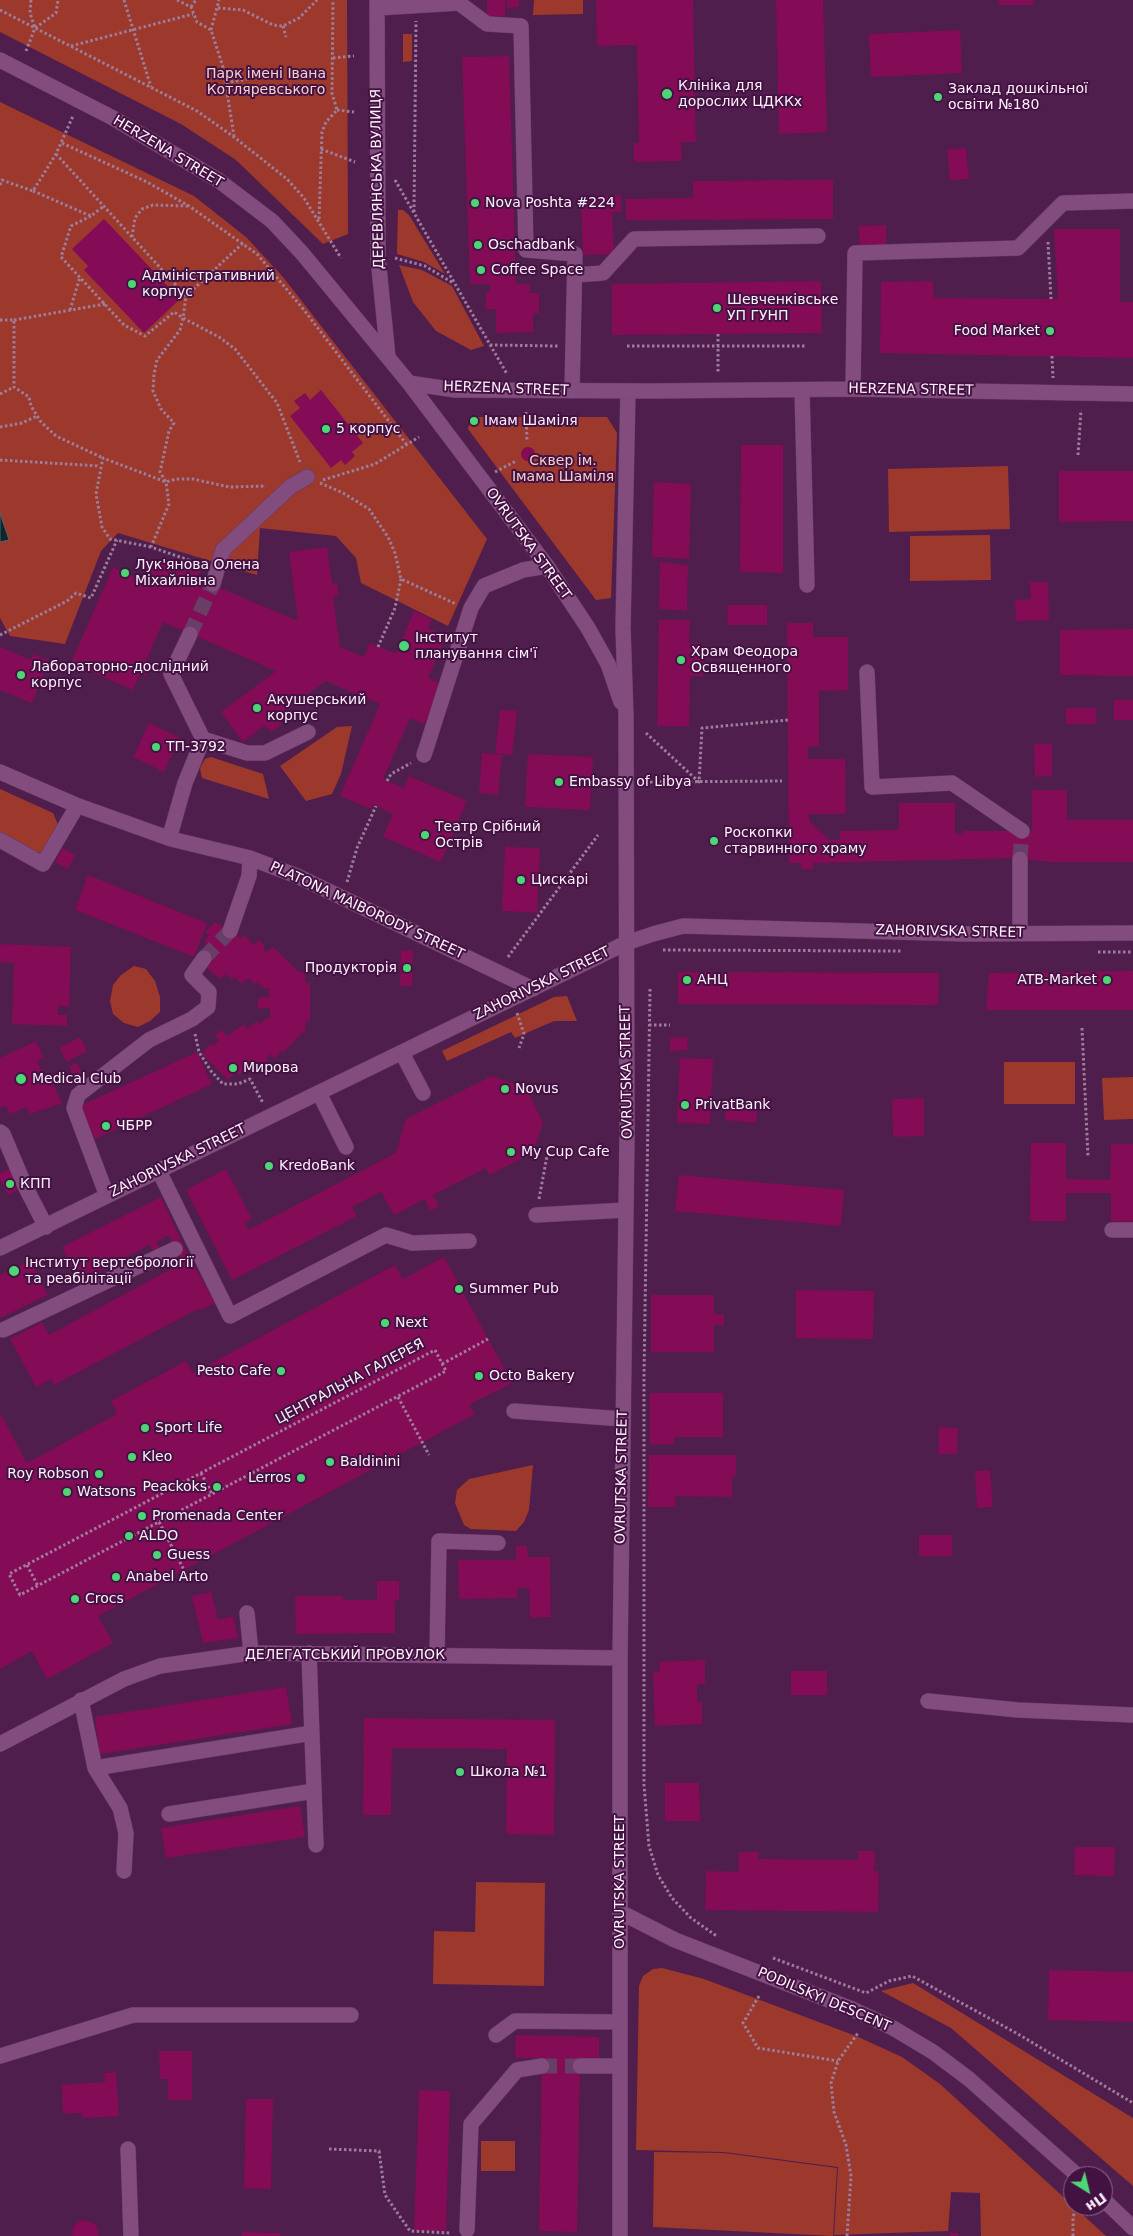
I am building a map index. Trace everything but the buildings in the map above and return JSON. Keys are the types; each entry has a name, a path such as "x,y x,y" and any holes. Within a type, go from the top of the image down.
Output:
{"street":[{"path":"377,4 459,3 487,24 521,26 526,250 576,254 572,391"},
{"name":"ДЕРЕВЛЯНСЬКА ВУЛИЦЯ","path":"377,4 378,258 388,357"},
{"name":"HERZENA STREET","path":"0,60 113,118 218,180 272,221 302,253 409,382 455,390 853,389 1133,394"},
{"path":"853,389 855,253 1018,248 1063,203 1133,201"},
{"path":"575,275 603,273 634,238 818,236"},
{"name":"OVRUTSKA STREET","path":"409,382 546,566 588,628 604,657 626,717"},
{"path":"802,390 807,585"},
{"name":"OVRUTSKA STREET","path":"620,2236 620,1658 626,1210 626,717 623,628 628,391"},
{"path":"213,584 223,550 290,487 307,477"},
{"path":"424,755 471,608 484,586 523,570 546,566"},
{"path":"190,634 171,674 203,739 247,753 265,753 308,732"},
{"path":"867,672 872,786 952,783 1022,831"},
{"path":"171,839 171,832 185,782 203,739"},
{"name":"PLATONA MAIBORODY STREET","path":"0,772 76,805 171,839 250,858 297,876 533,989"},
{"path":"0,840 44,864 76,805"},
{"path":"230,931 249,876 250,858"},
{"path":"1020,859 1020,933"},
{"name":"ZAHORIVSKA STREET","path":"0,1248 626,943 684,926 966,934 1133,933"},
{"path":"108,1196 74,1108 78,1095 149,1040 192,1019 208,1007 208,992 192,975 204,958"},
{"path":"402,1053 423,1093"},
{"path":"319,1092 346,1147"},
{"path":"0,1132 3,1134 25,1186 46,1227"},
{"path":"159,1171 183,1245 230,1316 386,1235 412,1243 468,1241"},
{"path":"536,1215 626,1210"},
{"path":"1112,1230 1133,1230"},
{"path":"3,1330 183,1245"},
{"path":"514,1411 623,1419"},
{"path":"437,1654 439,1541 498,1543"},
{"path":"247,1613 251,1653"},
{"name":"ДЕЛЕГАТСЬКИЙ ПРОВУЛОК","path":"0,1744 124,1679 160,1666 251,1653 437,1654 620,1658"},
{"path":"309,1653 316,1845"},
{"path":"81,1700 95,1768 120,1808 126,1833 124,1871"},
{"path":"928,1701 1018,1710 1133,1715"},
{"path":"95,1768 312,1733"},
{"path":"169,1814 314,1791"},
{"name":"PODILSKYI DESCENT","path":"620,1912 675,1940 852,2009 893,2028 933,2052 969,2080 1067,2166"},
{"path":"0,2056 133,2015 350,2015"},
{"path":"496,2034 515,2021 620,2022"},
{"path":"462,2232 471,2124 517,2070 542,2066"},
{"path":"580,2066 620,2066"},
{"path":"128,2149 131,2236"},
{"path":"1113,2209 1133,2228"}],"path":[{"path":"31,0 30,13 35,28"},
{"path":"26,51 35,28 56,13 58,0"},
{"path":"124,0 152,88"},
{"path":"177,0 192,6"},
{"path":"196,0 192,6 196,22 210,30"},
{"path":"219,0 210,30 223,66 234,136"},
{"path":"218,8 243,10 273,25 283,26 299,18 318,0"},
{"path":"333,0 332,93 337,110"},
{"path":"414,212 416,5"},
{"path":"0,10 197,111 234,136 287,179 304,198 341,258"},
{"path":"71,46 193,14"},
{"path":"283,26 286,37"},
{"path":"333,58 354,56"},
{"path":"226,83 247,79"},
{"path":"337,110 354,112"},
{"path":"319,220 321,148 324,127 337,110"},
{"path":"32,191 56,154 73,116"},
{"path":"62,142 147,182 189,206 257,254 304,310 407,445"},
{"path":"321,148 355,162"},
{"path":"56,154 186,296"},
{"path":"0,185 2,180 91,216"},
{"path":"395,180 507,374"},
{"path":"132,237 135,218 142,209 153,205 189,206"},
{"path":"104,206 91,216 71,226 61,257 124,326 145,336 174,312 219,337 235,350 277,403 307,477"},
{"path":"1047,218 1051,299"},
{"path":"151,548 169,504 166,482 160,472 169,431 174,423 161,409 153,391 157,360 180,330 186,296 243,243"},
{"path":"394,258 424,266 455,284"},
{"path":"69,310 80,277"},
{"path":"0,320 14,320 105,304"},
{"path":"14,320 14,387"},
{"path":"718,334 718,376"},
{"path":"490,345 574,347"},
{"path":"627,346 806,346"},
{"path":"1052,356 1053,364"},
{"path":"0,394 14,387"},
{"path":"14,387 29,397 38,416 56,436 103,458 166,482 176,479 193,479 230,487 290,487"},
{"path":"1078,455 1081,410"},
{"path":"526,412 527,441"},
{"path":"0,427 22,423 38,416"},
{"path":"378,647 395,608 401,579 395,553 388,537 369,509 343,493 318,482 375,464 420,437"},
{"path":"103,458 96,494 102,527 110,539 151,548 218,570"},
{"path":"0,460 100,466"},
{"path":"495,472 516,461"},
{"path":"0,635 67,601 76,593 91,598 117,540"},
{"path":"401,579 458,605 471,608"},
{"path":"699,782 702,728 788,720"},
{"path":"646,734 699,782"},
{"path":"388,781 391,774 424,755"},
{"path":"645,782 782,781"},
{"path":"342,897 357,848 376,806"},
{"path":"508,957 598,835"},
{"path":"662,950 907,951"},
{"path":"1094,952 1133,952"},
{"path":"650,988 644,1384 644,1785 649,1846 658,1875 672,1898 691,1918 716,1936 725,1940"},
{"path":"517,1010 524,1034 519,1048"},
{"path":"192,1019 198,1052 210,1071 223,1084 238,1084 250,1079 266,1108"},
{"path":"649,1024 670,1025"},
{"path":"1082,1028 1088,1157"},
{"path":"536,1215 547,1156"},
{"path":"442,1364 488,1339"},
{"name":"ЦЕНТРАЛЬНА ГАЛЕРЕЯ","path":"435,1350 446,1371 398,1397 20,1595 9,1574 435,1350"},
{"path":"398,1397 429,1455"},
{"path":"201,1473 212,1494"},
{"path":"159,1522 184,1570"},
{"path":"27,1565 38,1586"},
{"path":"769,1956 866,1993 889,1981 912,1976 1018,2034 1133,2103"},
{"path":"760,1996 743,2023 758,2048 838,2061"},
{"path":"848,2236 851,2176 846,2145 834,2112 831,2083 838,2061 858,2033"},
{"path":"328,2148 379,2151 385,2195 410,2231 462,2232"},
{"path":"1073,2216 1073,2236"}],"green space":[{"name":"Парк імені Івана Котляревського","path":"0,0 347,0 348,234 323,244 236,160 181,124 0,32"},
{"path":"534,0 583,0 583,14 533,15"},
{"path":"403,34 412,34 412,61 403,62"},
{"path":"0,102 194,196 246,237 283,277 487,539 448,626 361,583 356,558 336,536 260,528 257,575 118,533 101,551 65,644 10,636 0,618"},
{"path":"398,210 403,210 409,215 445,274 424,262 397,254"},
{"path":"399,265 422,270 452,286 484,346 471,350 436,331 413,302"},
{"name":"Сквер ім. Імама Шаміля","path":"471,417 607,417 617,433 611,598 596,600 468,429"},
{"path":"1008,466 1010,529 889,532 888,469"},
{"path":"990,535 991,580 910,581 910,536"},
{"path":"352,726 341,774 332,794 306,801 280,766 337,727"},
{"path":"211,757 263,774 269,799 202,778 200,768 205,759"},
{"path":"0,789 53,813 59,827 42,853 0,832"},
{"path":"134,966 146,969 155,981 160,997 160,1012 150,1021 138,1027 124,1023 113,1014 110,1001 113,985 121,975"},
{"path":"567,996 577,1021 554,1021 515,1038 511,1032 447,1061 442,1051 554,997"},
{"path":"1004,1062 1075,1062 1075,1104 1004,1104"},
{"path":"1133,1077 1133,1119 1104,1120 1102,1078"},
{"path":"533,1465 529,1510 524,1522 516,1531 471,1529 464,1525 455,1503 457,1490 469,1479"},
{"path":"476,1882 545,1883 544,1986 433,1984 434,1931 475,1932"},
{"path":"662,1968 704,1979 856,2036 902,2057 940,2084 1063,2197 1063,2216 1084,2216 1106,2236 981,2236 980,2193 951,2192 948,2231 834,2235 838,2167 724,2152 636,2150 639,1986 643,1976 653,1969"},
{"path":"913,1983 1133,2118 1133,2186 1113,2169 1113,2166 1110,2166 951,2028 881,1991"},
{"path":"481,2141 515,2141 515,2171 481,2171"},
{"path":"654,2152 724,2153 837,2168 833,2236 653,2227"}],"shaded area":[{"path":"0,513 9,540 0,542"}],"tunnel":[{"path":"190,634 213,584"},
{"path":"1020,859 1022,831"},
{"path":"204,958 230,931"},
{"path":"542,2066 580,2066"}],"place":[{"name":"Клініка для дорослих ЦДККх","path":"667,94"},
{"name":"Заклад дошкільної освіти №180","path":"938,97"},
{"name":"Nova Poshta #224","path":"475,203"},
{"name":"Oschadbank","path":"478,245"},
{"name":"Coffee Space","path":"481,270"},
{"name":"Адміністративний корпус","path":"132,284"},
{"name":"Шевченківське УП ГУНП","path":"717,308"},
{"name":"Food Market","path":"1050,331"},
{"name":"Імам Шаміля","path":"474,421"},
{"name":"5 корпус","path":"326,429"},
{"name":"Лук'янова Олена Міхайлівна","path":"125,573"},
{"name":"Інститут планування сім'ї","path":"404,646"},
{"name":"Храм Феодора Освященного","path":"681,660"},
{"name":"Лабораторно-дослідний корпус","path":"21,675"},
{"name":"Акушерський корпус","path":"257,708"},
{"name":"ТП-3792","path":"156,747"},
{"name":"Embassy of Libya","path":"559,782"},
{"name":"Театр Срібний Острів","path":"425,835"},
{"name":"Роскопки старвинного храму","path":"714,841"},
{"name":"Цискарі","path":"521,880"},
{"name":"Продукторія","path":"407,968"},
{"name":"АНЦ","path":"687,980"},
{"name":"ATB-Market","path":"1107,980"},
{"name":"Мирова","path":"233,1068"},
{"name":"Medical Club","path":"21,1079"},
{"name":"Novus","path":"505,1089"},
{"name":"PrivatBank","path":"685,1105"},
{"name":"ЧБРР","path":"106,1126"},
{"name":"My Cup Cafe","path":"511,1152"},
{"name":"KredoBank","path":"269,1166"},
{"name":"КПП","path":"10,1184"},
{"name":"Інститут вертебрології та реабілітації","path":"14,1271"},
{"name":"Summer Pub","path":"459,1289"},
{"name":"Next","path":"385,1323"},
{"name":"Pesto Cafe","path":"281,1371"},
{"name":"Octo Bakery","path":"479,1376"},
{"name":"Sport Life","path":"145,1428"},
{"name":"Kleo","path":"132,1457"},
{"name":"Baldinini","path":"330,1462"},
{"name":"Roy Robson","path":"99,1474"},
{"name":"Lerros","path":"301,1478"},
{"name":"Peackoks","path":"217,1487"},
{"name":"Watsons","path":"67,1492"},
{"name":"Promenada Center","path":"142,1516"},
{"name":"ALDO","path":"129,1536"},
{"name":"Guess","path":"157,1555"},
{"name":"Anabel Arto","path":"116,1577"},
{"name":"Crocs","path":"75,1599"},
{"name":"Школа №1","path":"460,1772"}]}
